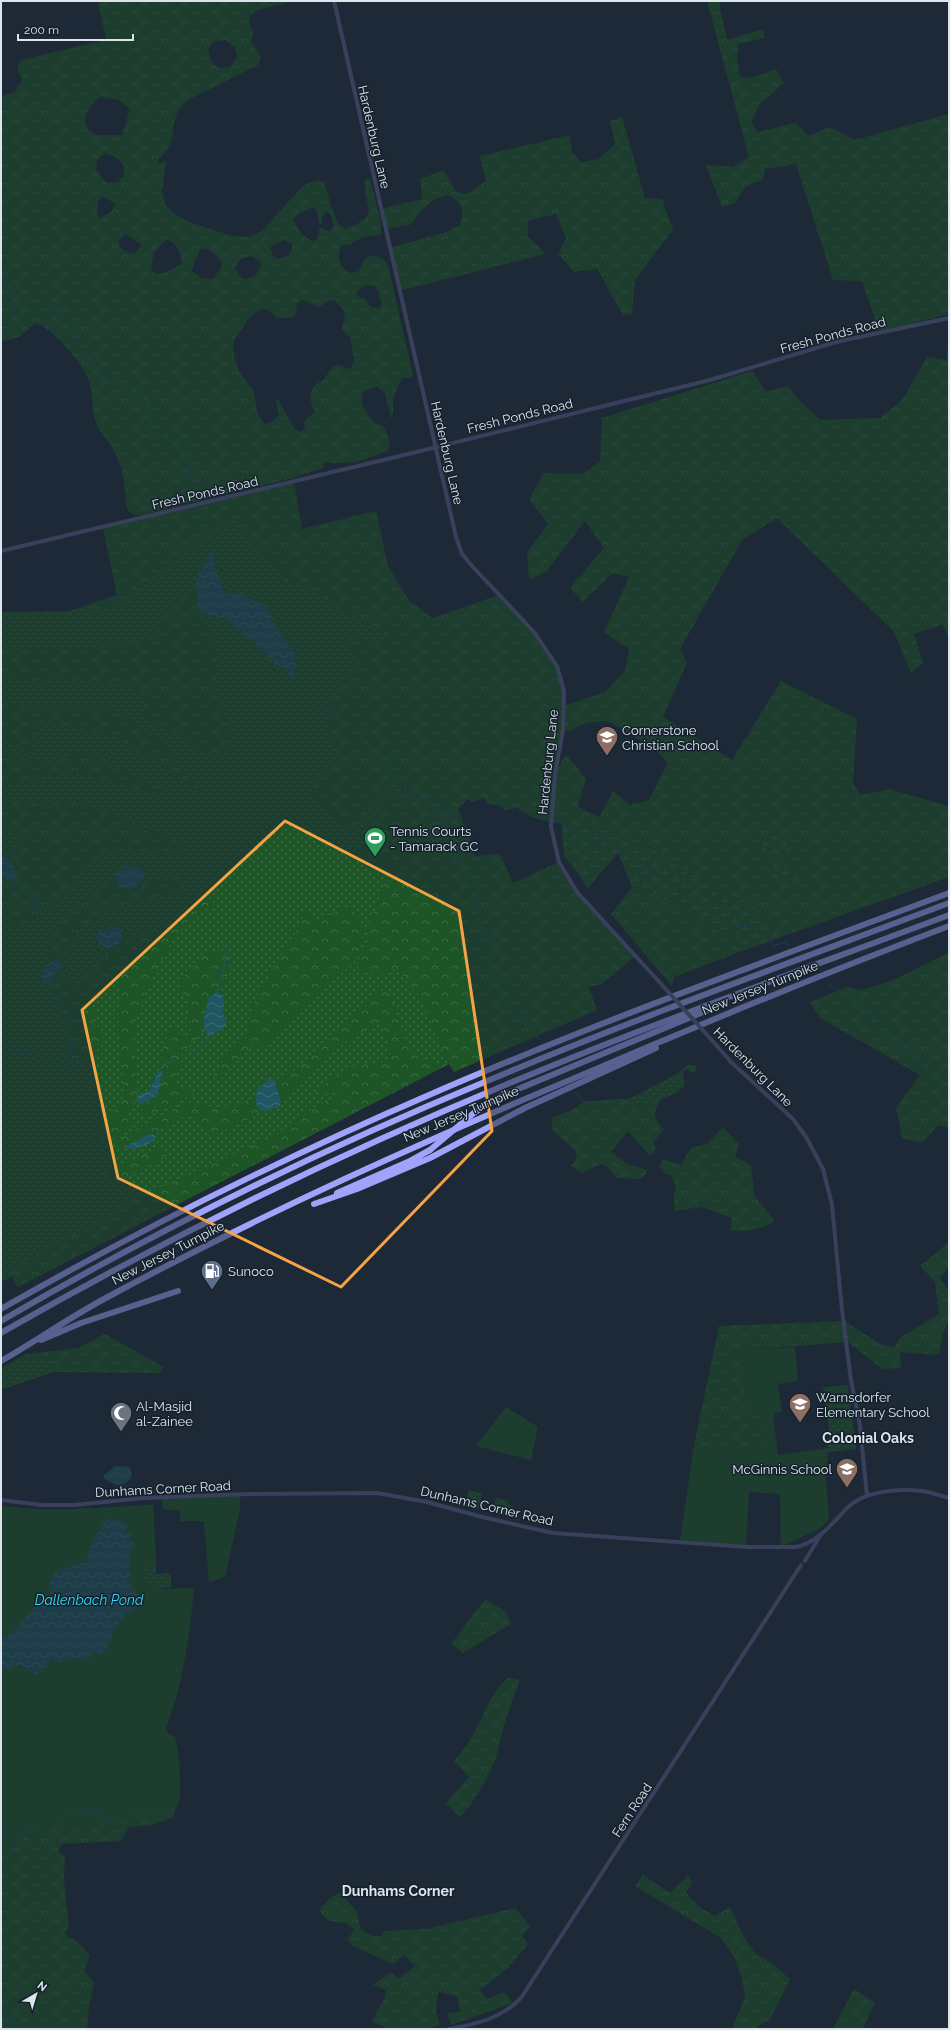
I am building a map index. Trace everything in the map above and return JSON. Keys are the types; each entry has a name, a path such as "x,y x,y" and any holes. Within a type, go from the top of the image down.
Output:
{"highway":[{"name":"New Jersey Turnpike","path":"1,1309 83,1263 220,1192 421,1098 569,1037 949,893"},
{"name":"New Jersey Turnpike","path":"1,1321 88,1272 224,1202 411,1114 486,1081 620,1027 949,903"},
{"name":"New Jersey Turnpike","path":"1,1333 150,1251 306,1173 436,1114 536,1072 949,915"},
{"name":"New Jersey Turnpike","path":"1,1361 64,1321 237,1230 444,1133 773,994 949,926"},
{"path":"768,983 499,1097 475,1112 430,1150 410,1161 314,1204 358,1189 430,1158 543,1099 773,994"},
{"path":"30,1344 81,1323 178,1291"}],"street":[{"name":"Hardenburg Lane","path":"334,1 435,448 456,536 462,554 534,632 558,666 564,691 563,730 555,775 551,827 559,862 577,892 709,1038 731,1062 759,1086 793,1120 806,1137 823,1169 832,1205 843,1316 851,1380 860,1426 867,1496"},
{"name":"Fresh Ponds Road","path":"1,551 212,502 704,381 836,342 949,318"},
{"name":"Dunhams Corner Road","path":"1,1500 42,1505 74,1505 144,1498 355,1492 377,1493 408,1498 553,1533 746,1547 795,1547 802,1546 830,1528 846,1509 867,1496 921,1491 949,1498"},
{"path":"805,1561 821,1534"},
{"name":"Fern Road","path":"449,2029 477,2024 493,2019 508,2010 521,1998 801,1565"}],"highlighted area":[{"path":"285,821 459,911 492,1131 341,1287 118,1178 82,1010"}],"green space":[{"path":"97,1 292,1 256,11 250,16 249,23 253,32 251,42 261,57 258,65 188,100 178,111 169,146 157,164 166,161 162,192 165,203 173,213 189,222 232,236 249,237 262,231 301,188 306,184 318,180 324,182 334,215 341,226 345,229 358,224 366,217 368,212 365,183 367,178 370,179 381,223 381,235 363,237 349,245 342,245 339,256 345,270 355,273 360,270 364,259 370,256 377,256 383,259 388,265 413,375 410,378 402,378 393,398 393,413 391,419 385,393 377,387 364,391 362,395 363,406 367,414 373,421 385,429 390,446 387,451 357,462 331,463 325,461 323,468 293,478 140,515 134,515 130,512 126,504 124,482 117,457 96,423 90,384 75,358 50,331 35,323 19,337 1,342 1,97 14,92 22,80 17,66 21,60 105,40 106,37","holes":["225,40 236,47 237,57 230,67 219,68 211,62 208,49 213,42","101,97 119,100 130,109 122,135 96,135 90,132 87,127 86,116 92,105","105,153 116,157 124,166 124,175 118,182 107,183 96,170 97,160","102,196 116,204 111,212 100,218 97,214 98,201","313,207 317,210 319,223 322,224 322,217 327,211 331,216 334,227 330,232 320,227 317,238 313,242 301,234 293,220 298,214","126,234 141,246 136,252 130,254 121,248 118,241","166,240 173,242 181,256 182,264 166,272 156,274 151,269 154,252","284,240 292,244 292,251 286,257 277,259 272,254 270,247","203,248 210,250 222,262 221,269 213,279 202,278 192,271 200,249","251,256 260,261 261,266 254,277 244,279 240,276 235,267 241,259","367,285 376,286 382,304 379,309 371,307 365,299 356,295 358,290","303,300 319,307 328,301 335,300 345,312 342,330 350,337 354,362 351,368 347,369 341,365 334,365 324,379 313,387 310,397 314,412 304,422 305,429 299,432 294,428 278,399 276,402 279,415 272,422 265,424 261,419 258,415 255,397 251,387 240,373 233,349 234,341 237,335 253,314 258,311 267,309 277,318 292,318 296,314 297,303"]},
{"path":"707,1 721,1 720,8 727,40 763,29 765,38 738,44 737,59 740,77 751,78 776,69 784,83 760,104 751,122 758,132 795,123 809,136 830,127 854,140 949,114 949,314 879,332 862,281 833,280 796,164 765,169 763,179 745,187 735,203 722,207 706,165 733,167 749,157"},
{"path":"622,117 645,198 662,199 673,230 635,280 632,314 623,315 597,269 574,272 558,254 566,238 556,214 528,221 528,236 546,254 399,291 389,248 443,233 459,226 462,216 462,208 450,195 443,196 427,206 410,225 385,229 380,209 422,199 420,179 444,170 456,192 467,194 486,181 480,156 570,135 572,152 581,162 599,159 615,144 610,121"},
{"path":"949,341 949,637 942,625 914,634 923,663 911,673 894,632 777,518 742,540 680,649 687,663 663,717 732,760 781,681 857,719 853,783 861,795 889,789 949,806 949,877 781,937 749,901 720,896 649,847 561,822 544,820 517,807 505,810 501,805 487,803 484,797 474,801 467,799 458,808 475,856 500,854 513,883 559,862 570,882 635,956 602,984 589,987 597,1010 454,1072 449,1064 420,995 410,987 399,968 379,977 357,969 358,959 369,937 369,925 384,885 383,877 395,860 360,834 386,799 402,793 403,788 401,781 385,788 352,832 311,797 319,774 335,763 335,747 328,733 329,718 334,698 341,685 358,666 346,640 360,634 369,649 379,640 385,638 386,634 339,610 302,584 282,580 282,570 256,552 235,519 214,532 160,572 124,602 90,614 84,606 117,595 103,528 294,482 302,529 376,511 388,566 409,601 433,618 499,595 534,632 557,666 564,691 564,706 605,692 625,671 629,649 604,632 629,577 612,573 583,602 570,588 604,548 585,521 546,572 529,580 527,553 548,524 529,500 543,473 582,474 600,462 602,418 752,371 766,392 788,386 797,398 820,420 880,418 903,399 927,357 946,360","holes":["608,721 652,747 668,762 649,800 630,805 613,791 599,817 578,807 586,779 566,754 556,772 564,730 569,731 586,723"]},
{"path":"251,511 397,630 402,793 403,954 449,1064 18,1287 12,1276 1,1282 1,612 69,611 117,595 199,520"},
{"path":"195,590 198,610 217,645 216,683 221,713 230,726 228,747 220,757 194,747 185,736 158,726 143,715 144,694 116,684 81,681 50,675 43,683 1,674 1,650 92,648 155,638 171,603"},
{"path":"1,703 53,708 105,707 123,715 167,747 180,770 211,796 204,794 151,758 134,751 119,738 46,721 37,723 30,754 1,735"},
{"path":"76,752 105,757 108,770 121,767 139,780 167,790 158,795 82,774 58,774 22,785 3,782 1,784 1,753 28,760 54,764"},
{"path":"1,801 87,803 187,845 179,851 161,854 121,849 104,854 86,866 69,890 50,908 11,929 14,922 2,902 2,892 5,878 12,882 16,881 15,873 8,859 16,850 17,834 3,826 1,827"},
{"path":"561,822 649,847 720,896 749,901 781,937 737,953 738,945 748,930 727,932 701,921 644,888 632,887 618,853 588,888 564,855"},
{"path":"777,836 787,842 782,861 785,868 798,875 800,881 786,878 771,861 762,840"},
{"name":"Tennis Courts - Tamarack GC","path":"367,840 395,860 383,877 355,857"},
{"path":"180,875 185,889 160,897 112,907 81,928 61,961 55,960 48,963 43,958 57,928 68,913 115,877 120,886 137,886 141,883"},
{"path":"632,887 644,888 701,921 727,932 749,930 738,945 737,953 674,977 672,986 611,914"},
{"path":"214,900 213,907 197,912 176,934 154,975 136,1019 135,1073 138,1094 128,1112 134,1126 117,1137 92,1147 98,1133 125,1096 118,1031 119,985 114,970 90,999 103,1042 90,1061 80,1058 78,1061 71,1063 69,1052 71,1040 67,1032 67,1024 60,1019 58,1015 61,1002 48,982 62,965 68,982 75,990 91,969 128,940 180,921 201,901"},
{"path":"349,906 366,927 354,962 261,1048 253,1046 222,1074 212,1078 226,1054 247,1037 252,1006 270,972 292,939 305,912 316,921"},
{"path":"221,949 229,959 229,970 225,981 218,990 209,997 205,1014 204,1031 177,1059 182,1062 174,1084 194,1093 174,1105 143,1118 141,1104 152,1100 163,1071 159,1070 165,1040 173,1027 180,1037 188,1035 192,1027 184,1009 188,1001 181,991 179,982 205,955"},
{"path":"949,952 949,1128 938,1125 922,1143 902,1138 896,1107 920,1075 820,1018 810,1002 847,987 863,990 896,979"},
{"path":"377,989 390,992 402,1030 413,1050 422,1058 434,1062 449,1064 18,1287 12,1276 1,1282 1,1274 123,1209 124,1202 201,1170 277,1134 319,1104 341,1094 346,1088 315,1097 315,1091 346,1068 389,1060 390,1050 379,1022 340,1045 281,1102 275,1083 291,1073 372,1000"},
{"path":"688,1065 697,1066 696,1071 692,1073 687,1069 683,1072 685,1085 678,1092 646,1106 637,1104 629,1099 677,1074"},
{"path":"256,1096 258,1109 263,1111 242,1123 214,1135 192,1115 177,1119 154,1134 147,1135 123,1148 112,1145 144,1124 191,1103 219,1108 244,1103"},
{"path":"629,1099 637,1104 646,1106 661,1099 656,1108 655,1115 657,1122 664,1130 653,1142 656,1149 650,1156 628,1131 611,1152 627,1164 648,1170 642,1179 616,1178 608,1167 601,1164 582,1173 571,1166 576,1159 576,1151 553,1131 551,1118 570,1111 584,1102"},
{"path":"723,1127 739,1144 735,1157 751,1165 754,1195 773,1219 772,1223 752,1230 731,1231 732,1218 702,1207 674,1211 674,1195 676,1187 671,1175 665,1173 659,1167 663,1159 681,1165 691,1148 707,1144"},
{"path":"164,1146 166,1157 119,1181 107,1181 103,1172"},
{"path":"949,1242 949,1266 940,1278 949,1292 949,1321 943,1333 939,1355 900,1352 901,1368 882,1369 848,1342 743,1350 765,1413 764,1447 706,1447 694,1445 719,1326 845,1321 880,1344 894,1347 900,1338 939,1314 935,1282 920,1266"},
{"path":"105,1334 164,1367 159,1373 54,1372 55,1367 51,1361 17,1359 26,1354 78,1348"},
{"path":"795,1347 798,1381 778,1384 782,1412 773,1413 778,1455 828,1448 826,1479 829,1520 819,1529 781,1547 780,1494 749,1492 746,1547 680,1541 694,1445 706,1447 764,1447 765,1413 746,1408 742,1350"},
{"path":"17,1359 51,1361 55,1367 54,1372 1,1390 1,1369"},
{"path":"848,1385 856,1449 828,1452 827,1438 830,1437 823,1387"},
{"path":"506,1407 538,1427 531,1460 476,1446"},
{"path":"469,1490 482,1494 478,1509 465,1505"},
{"path":"240,1495 240,1509 225,1577 209,1582 204,1521 180,1521 180,1511 163,1509 162,1499"},
{"path":"496,1498 509,1501 509,1505 513,1506 510,1517 492,1512"},
{"path":"153,1505 156,1558 145,1565 145,1580 149,1587 157,1589 194,1588 181,1678 165,1731 175,1737 179,1758 180,1798 172,1818 152,1825 129,1827 121,1841 62,1844 58,1852 65,1856 64,1879 69,1928 65,1931 68,1938 75,1939 90,1956 84,1971 94,1982 89,2006 87,2029 5,2029 1,2027 1,1506 58,1509"},
{"path":"153,1505 156,1558 145,1565 145,1580 149,1587 157,1589 194,1588 181,1678 165,1731 175,1737 179,1758 180,1798 172,1814 157,1816 145,1813 134,1814 109,1823 55,1826 1,1847 1,1506 58,1509"},
{"path":"156,1558 156,1574 171,1573 171,1587 157,1589 149,1587 145,1580 145,1565"},
{"path":"485,1599 506,1612 511,1624 463,1653 451,1644"},
{"path":"508,1678 520,1680 505,1722 496,1758 486,1780 470,1806 460,1817 446,1803 469,1777 454,1761 472,1737 492,1696"},
{"path":"643,1875 670,1893 688,1876 692,1883 686,1893 701,1908 715,1916 730,1907 742,1933 754,1952 774,1965 790,1979 770,2020 754,2029 732,2029 745,1997 742,1979 734,1957 721,1938 635,1886"},
{"path":"340,1893 356,1910 361,1930 373,1936 381,1936 385,1931 426,1929 515,1908 530,1926 522,1935 528,1944 507,1969 480,1990 487,1999 504,1992 513,2003 451,2025 447,2013 460,2012 457,1996 438,1992 436,2010 440,2025 427,2029 387,2029 372,2021 385,1998 386,1990 373,1985 391,1972 398,1979 415,1966 404,1955 393,1964 353,1946 347,1939 355,1930 345,1923 329,1921 319,1911 330,1898"},
{"path":"854,1989 875,2002 863,2029 833,2029"}],"water":[{"path":"209,553 214,553 215,569 220,579 221,586 226,592 230,594 240,594 265,605 269,610 279,634 295,652 296,666 292,680 288,676 286,668 279,667 235,626 225,619 215,615 205,615 198,609 196,581 199,572 205,565"},
{"path":"1,854 12,865 16,877 15,881 10,881 1,875"},
{"path":"128,865 144,869 142,882 131,889 120,886 115,877 117,871"},
{"path":"118,925 122,933 121,942 113,947 104,947 95,938 100,930"},
{"path":"55,960 61,961 62,965 48,982 44,983 40,978 42,972"},
{"path":"217,992 223,995 223,1012 226,1023 223,1029 208,1036 204,1027 205,1012 209,997"},
{"path":"159,1070 163,1071 160,1081 161,1085 155,1097 141,1104 136,1101 138,1095 149,1091"},
{"path":"267,1079 274,1079 281,1102 280,1107 263,1111 258,1109 256,1103 257,1088 264,1084"},
{"path":"154,1134 156,1136 155,1141 135,1149 123,1148 147,1135"},
{"path":"115,1466 130,1467 132,1476 126,1483 120,1485 112,1483 104,1478 104,1475"},
{"name":"Dallenbach Pond","path":"111,1518 128,1524 125,1534 131,1533 130,1538 135,1547 129,1555 131,1559 128,1569 130,1576 127,1582 133,1587 140,1598 138,1604 131,1612 126,1614 114,1630 105,1653 92,1653 90,1658 81,1662 74,1657 55,1664 54,1660 51,1659 45,1668 37,1674 28,1671 22,1665 14,1665 10,1671 1,1669 1,1639 11,1634 40,1601 52,1596 50,1587 53,1575 63,1569 85,1562 98,1531 101,1526"}],"waterway":[{"path":"1,280 9,285 13,305 33,303 57,308 79,345 103,379 134,388 148,399 152,435 189,445 191,475 196,481 195,491 198,492 199,502"},
{"path":"1,340 11,323 13,306"},
{"path":"199,507 209,523 205,530 207,535 211,538 211,545 213,547"},
{"path":"294,677 301,690"},
{"path":"315,702 327,708"},
{"path":"330,710 333,711 334,718 349,722 361,733 362,739 383,760 393,776 402,783"},
{"path":"402,797 403,802 411,798 426,799 443,815 458,808 467,799 474,801 484,797 487,803 501,805 505,810 517,807 528,815 548,821"},
{"path":"443,815 465,868 478,886 478,916 481,931 492,941 494,948 488,968 491,979 514,1016 523,1020 528,1029 540,1040"},
{"path":"555,822 565,825 568,830 584,834 618,850 625,857 645,867 649,875 654,876 667,890 676,892 733,928 739,926 757,928 766,935 773,946 786,942 789,946"},
{"path":"16,881 32,895 35,912"},
{"path":"217,992 221,982 227,951 223,945"},
{"path":"48,982 61,1002 58,1015 60,1019 67,1024 67,1032 71,1039 71,1063 78,1061"},
{"path":"829,985 851,997 875,1018 883,1032 903,1047 907,1053 914,1056 925,1071 931,1072 943,1083 949,1092"},
{"path":"67,1023 69,1007 73,1003"},
{"path":"189,1052 207,1042 208,1036"},
{"path":"7,1054 29,1054 45,1058"},
{"path":"159,1070 163,1065 177,1059"},
{"path":"49,1060 66,1067 70,1063"},
{"path":"575,1092 584,1102 629,1099"},
{"path":"1,1836 4,1835 14,1841 21,1838 26,1826 40,1826 49,1823 55,1826 62,1815 70,1811 79,1813 101,1812 104,1822 109,1823 134,1814 145,1813 157,1816 172,1814"},
{"path":"1,2013 17,2029"}],"place":[{"name":"Cornerstone Christian School","path":"607,756"},
{"name":"Tennis Courts - Tamarack GC","path":"375,858"},
{"name":"Sunoco","path":"212,1290"},
{"name":"Warnsdorfer Elementary School","path":"800,1424"},
{"name":"Al-Masjid al-Zainee","path":"121,1432"},
{"name":"McGinnis School","path":"847,1488"}],"district":[{"name":"Colonial Oaks","path":"868,1438"},
{"name":"Dunhams Corner","path":"398,1891"}]}
